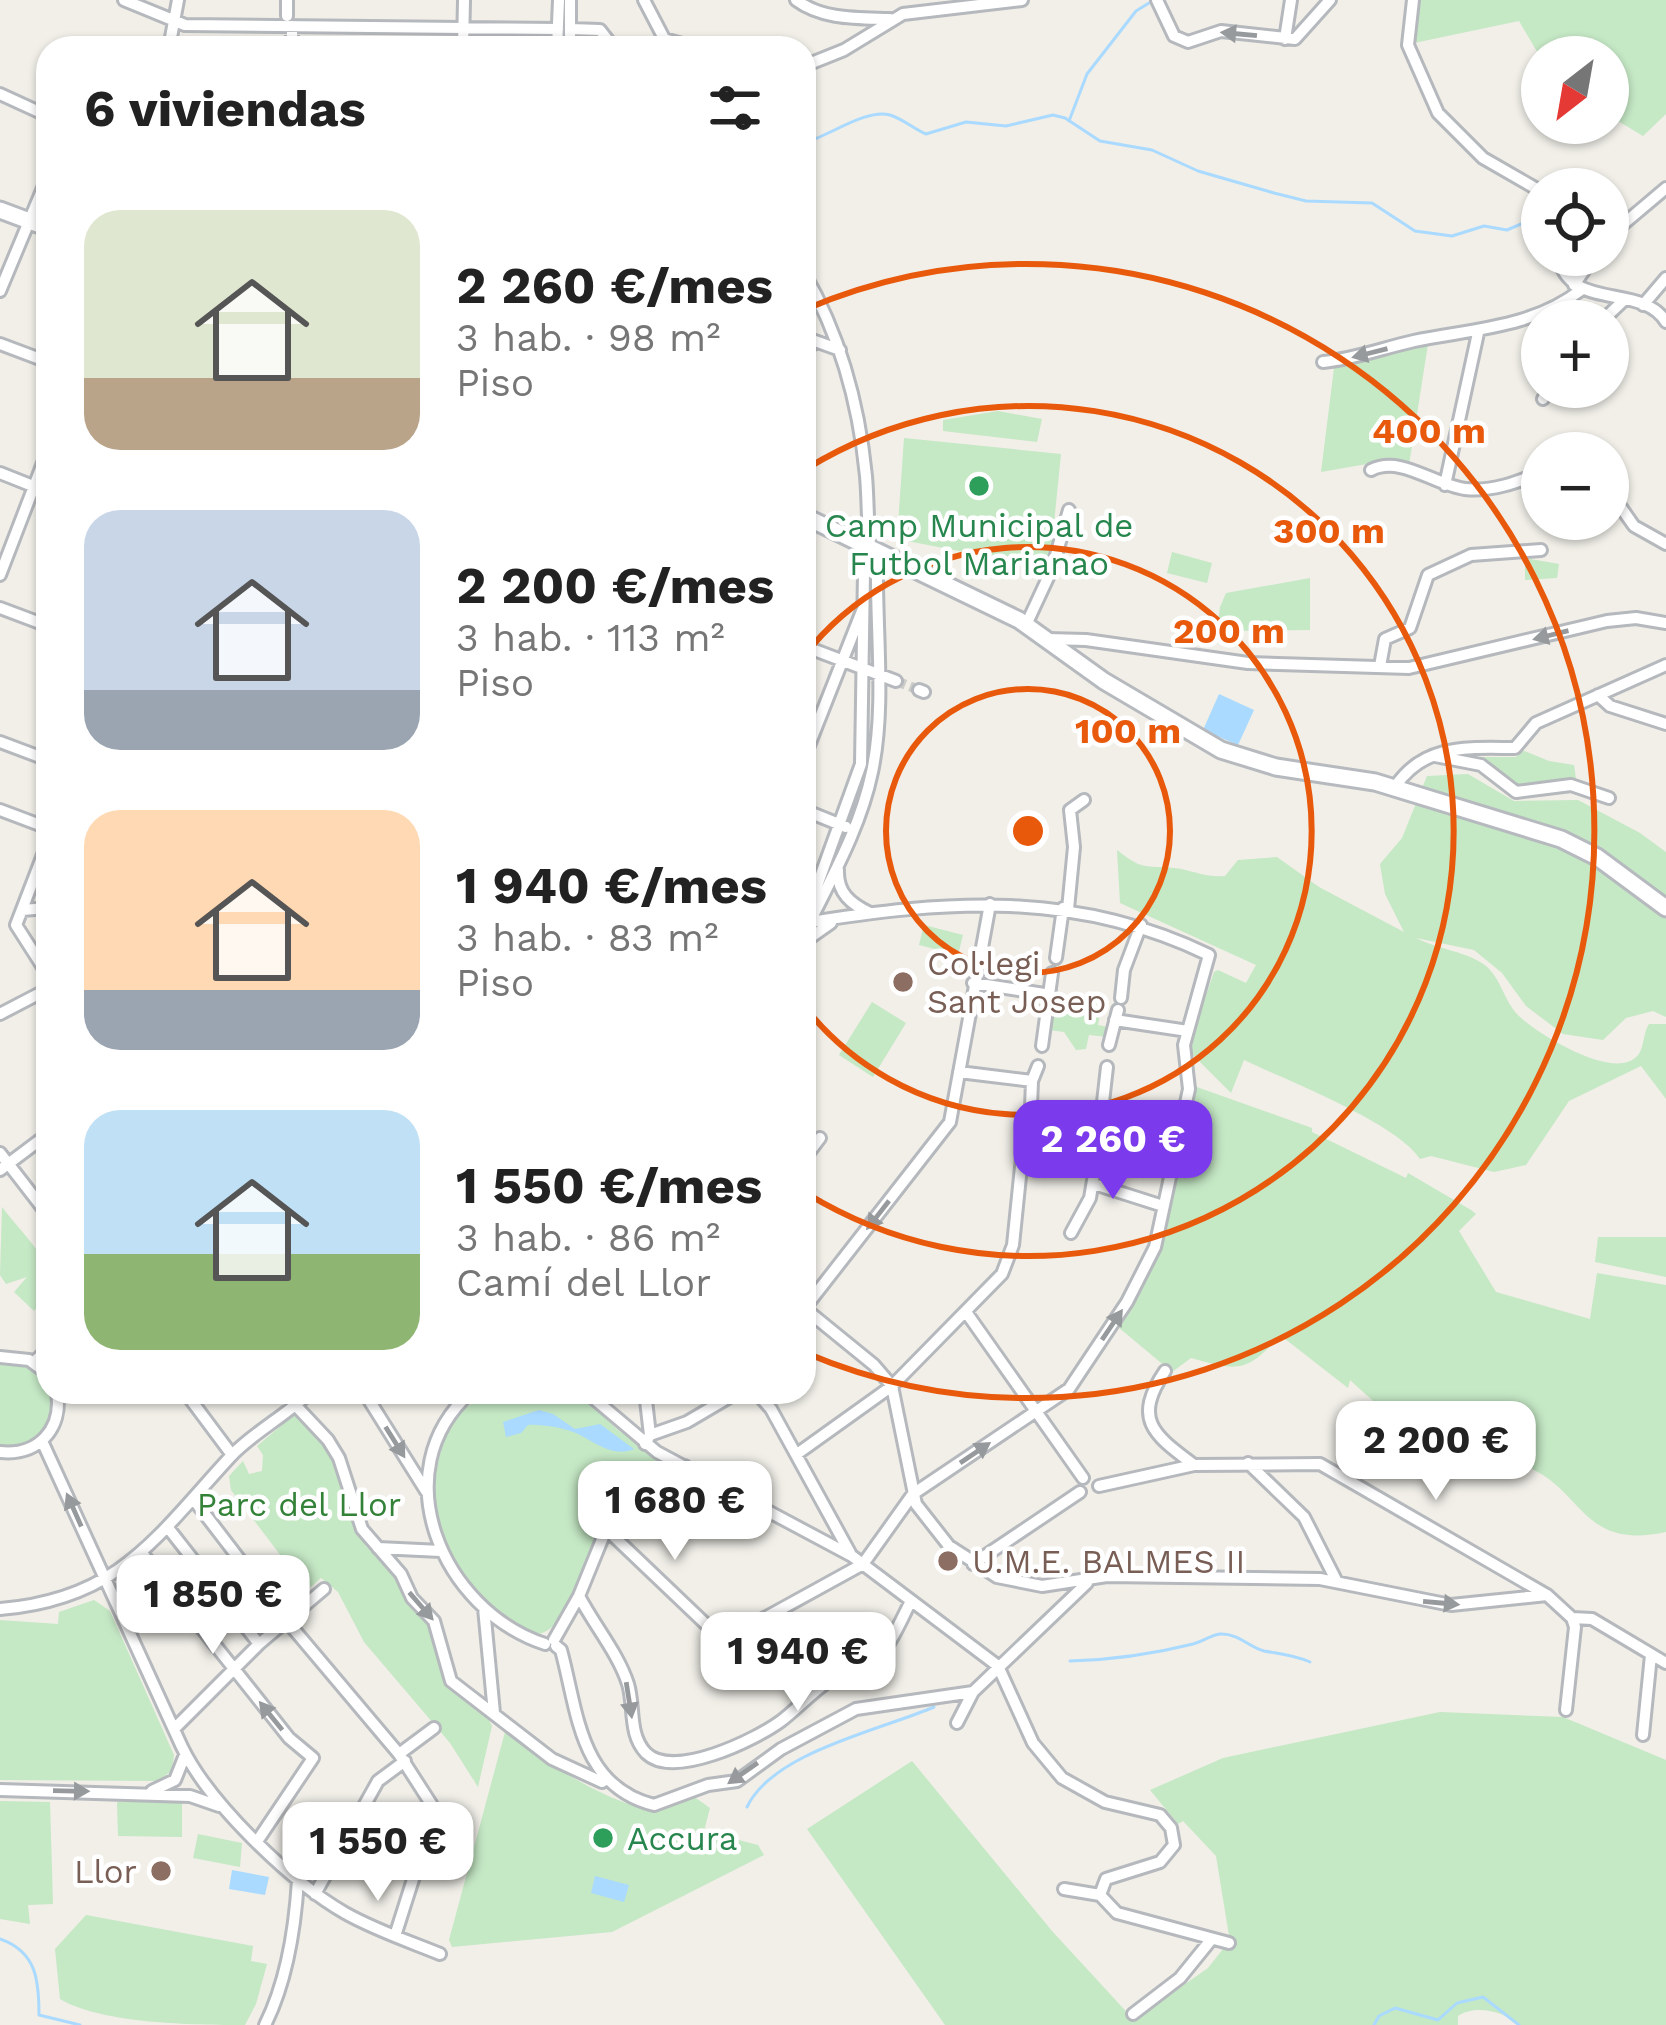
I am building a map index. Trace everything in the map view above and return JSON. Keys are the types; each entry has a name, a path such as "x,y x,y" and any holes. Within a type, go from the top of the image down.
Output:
{"street":[{"path":"124,0 173,23 290,21 564,29 600,31 604,36"},
{"path":"171,36 178,0"},
{"path":"287,0 291,36"},
{"path":"463,36 464,0"},
{"path":"559,0 566,36"},
{"path":"561,36 570,0"},
{"path":"644,0 662,36"},
{"path":"796,0 818,12 846,18 898,17 1018,0"},
{"path":"898,17 900,0"},
{"path":"1157,0 1169,28 1181,41 1197,41 1221,31 1285,39 1302,35 1330,0"},
{"path":"1285,39 1291,0"},
{"path":"1413,0 1408,45 1438,113 1483,158 1521,180"},
{"path":"816,64 898,17"},
{"path":"846,18 865,37"},
{"path":"0,94 36,110"},
{"path":"1629,219 1666,188"},
{"path":"0,291 36,204"},
{"path":"0,210 36,224"},
{"path":"1568,276 1577,287 1624,300"},
{"path":"1323,362 1415,341 1478,333 1559,304 1583,276"},
{"path":"1643,305 1666,278"},
{"path":"816,299 840,350 856,411 870,552 877,578 861,764 838,864 845,897 873,915"},
{"path":"1629,301 1659,312 1666,322"},
{"path":"1445,484 1478,333"},
{"path":"816,341 840,350"},
{"path":"0,344 36,358"},
{"path":"1371,470 1396,466 1445,484 1479,490 1521,480"},
{"path":"0,473 34,486"},
{"path":"0,575 36,481"},
{"path":"1027,625 1052,569 1069,509"},
{"path":"1629,519 1666,544"},
{"path":"816,523 1027,625 1069,658 1221,750 1276,767 1394,787 1580,847 1666,908"},
{"path":"1380,666 1384,639 1410,628 1428,575 1471,555 1541,550"},
{"path":"870,552 864,572 870,672"},
{"path":"816,715 864,605"},
{"path":"0,608 36,622"},
{"path":"1047,639 1086,640 1248,663 1425,668 1607,620 1666,622"},
{"path":"1069,658 1076,645 1086,640"},
{"path":"816,651 896,681"},
{"path":"1394,787 1406,771 1432,756 1468,746 1515,748 1535,723 1666,665"},
{"path":"1598,695 1610,706 1666,724"},
{"path":"0,742 36,756"},
{"path":"1465,761 1468,746"},
{"path":"1432,756 1481,765 1516,792 1571,785 1609,798"},
{"path":"1056,958 1074,847 1070,810 1084,800"},
{"path":"1,815 36,825"},
{"path":"816,815 847,827"},
{"path":"816,890 847,827"},
{"path":"816,906 838,864"},
{"path":"36,873 16,925 36,956"},
{"path":"816,1294 950,1123 990,904"},
{"path":"732,1636 863,1564 913,1494 1069,1389 1127,1302 1155,1247 1188,1081 1184,1045 1209,955 1141,926 1065,909 990,904 816,922"},
{"path":"22,910 36,909"},
{"path":"816,922 836,920"},
{"path":"1109,1045 1124,970 1141,926"},
{"path":"1042,1046 1052,973"},
{"path":"973,983 1051,994"},
{"path":"0,1014 36,995"},
{"path":"1118,1010 1188,1031"},
{"path":"1030,1133 1032,1081 1038,1066"},
{"path":"1070,1233 1094,1184 1107,1067"},
{"path":"959,1072 1032,1081"},
{"path":"1103,1107 1182,1119"},
{"path":"816,1143 820,1138"},
{"path":"5,1167 36,1143"},
{"path":"0,1153 5,1167 36,1202"},
{"path":"797,1454 892,1386 995,1283 1010,1257 1022,1157"},
{"path":"1094,1184 1163,1207"},
{"path":"966,1312 1083,1478"},
{"path":"816,1319 874,1365 892,1386 913,1494 939,1536 997,1577 1030,1585 1238,1576 1337,1582 1439,1605 1546,1595"},
{"path":"0,1358 34,1362"},
{"path":"1165,1371 1150,1400 1149,1421 1161,1441 1194,1466"},
{"path":"0,1451 20,1452 42,1441 57,1419 57,1404"},
{"path":"194,1404 232,1455"},
{"path":"0,1609 65,1598 106,1580 169,1529 232,1455 294,1404 334,1448 362,1529 434,1621 451,1681 552,1759 602,1782 607,1778"},
{"path":"372,1404 427,1492"},
{"path":"458,1404 445,1422 427,1474 430,1520 441,1551 484,1608 512,1629 561,1650 590,1760 639,1801 655,1805 708,1785 728,1785 781,1748 856,1709 973,1692"},
{"path":"602,1404 685,1466 852,1556 998,1666 1033,1743 1062,1778 1105,1802 1160,1815 1171,1828 1174,1845 1169,1854 1160,1862 1114,1875 1106,1880 1100,1895"},
{"path":"646,1404 648,1439"},
{"path":"648,1439 718,1404"},
{"path":"764,1404 852,1556"},
{"path":"42,1441 201,1780 315,1894 351,1916 440,1954"},
{"path":"1247,1463 1304,1517 1337,1582"},
{"path":"551,1643 579,1596 614,1511 685,1466"},
{"path":"1079,1492 1091,1497 1099,1486 1194,1466 1326,1466 1546,1595 1572,1618 1567,1710"},
{"path":"1083,1478 1093,1478 1099,1486"},
{"path":"973,1564 1079,1492 1083,1478"},
{"path":"194,1500 286,1620 402,1757 435,1810 395,1936"},
{"path":"605,1528 714,1632"},
{"path":"169,1529 259,1644"},
{"path":"378,1549 441,1551"},
{"path":"142,1553 289,1738 313,1758 258,1840"},
{"path":"957,1723 973,1692 1091,1579"},
{"path":"174,1730 259,1644 324,1589"},
{"path":"579,1596 626,1678 634,1731 642,1747 655,1760 670,1765 722,1751 757,1735 826,1683 870,1663 886,1647 911,1600"},
{"path":"484,1608 494,1713"},
{"path":"1572,1618 1592,1619 1666,1663"},
{"path":"714,1632 724,1630 732,1636"},
{"path":"714,1632 711,1646 719,1653 732,1647 732,1636"},
{"path":"1643,1735 1651,1655"},
{"path":"315,1894 378,1781 434,1728"},
{"path":"143,1793 171,1784 185,1754"},
{"path":"0,1790 201,1798 232,1815"},
{"path":"266,2025 292,1934 298,1880"},
{"path":"1064,1888 1100,1895 1117,1912 1229,1943"},
{"path":"1133,2014 1180,1978 1210,1941"}],"green space":[{"path":"1420,0 1666,0 1666,114 1643,136 1629,128 1629,36 1528,36 1519,21 1414,43"},
{"path":"1428,344 1409,465 1384,461 1321,472 1334,368"},
{"path":"998,411 1042,419 1037,442 943,431 943,420"},
{"name":"Camp Municipal de Futbol Marianao","path":"904,438 1061,454 1050,563 1021,563 897,539"},
{"path":"1172,552 1212,563 1207,583 1167,573"},
{"path":"1525,558 1559,564 1557,578 1525,580"},
{"path":"1310,578 1310,630 1217,631 1226,593"},
{"path":"1522,750 1574,765 1576,779 1532,787 1513,785 1476,757 1516,757"},
{"path":"1468,774 1514,801 1578,800 1666,852 1666,1017 1653,1011 1626,1018 1603,1040 1563,1034 1526,1006 1502,973 1474,950 1416,938 1486,966 1526,1022 1592,1058 1624,1063 1635,1058 1649,1024 1666,1024 1666,1099 1641,1066 1569,1101 1526,1165 1494,1172 1431,1156 1420,1159 1408,1145 1365,1117 1244,1060 1231,1093 1191,1053 1192,1036 1214,972 1246,983 1256,965 1120,903 1117,850 1144,866 1218,876 1225,876 1238,860 1277,857 1319,887 1404,932 1385,894 1380,864 1402,838 1427,776"},
{"path":"924,925 963,935 958,955 919,945"},
{"path":"872,1002 906,1023 873,1077 839,1055"},
{"path":"1054,1002 1101,1009 1098,1025 1108,1027 1107,1037 1089,1035 1086,1049 1076,1050 1064,1032 1049,1030"},
{"path":"1194,1086 1312,1128 1406,1178 1408,1173 1471,1210 1476,1214 1459,1231 1496,1292 1590,1319 1597,1273 1666,1285 1666,1532 1616,1532 1599,1525 1558,1487 1522,1465 1428,1441 1350,1380 1348,1388 1280,1335 1249,1363 1231,1367 1191,1358 1172,1372 1118,1327 1160,1242"},
{"path":"2,1207 36,1249 34,1311 14,1292 27,1277 6,1284 0,1275"},
{"path":"1598,1237 1666,1237 1666,1277 1595,1262"},
{"path":"0,1364 31,1368 36,1374 36,1404 52,1404 51,1415 33,1440 0,1446"},
{"path":"472,1404 591,1404 669,1468 649,1482 639,1481 638,1488 607,1513 568,1604 548,1630 525,1632 479,1595 442,1537 436,1471 448,1430"},
{"name":"Parc del Llor","path":"296,1413 334,1458 366,1546 432,1626 447,1683 486,1714 492,1726 478,1787 450,1743 364,1642 338,1592 321,1578 311,1587 307,1582 303,1585 231,1490 229,1476 243,1461 249,1474 262,1471 263,1455 257,1446"},
{"path":"94,1600 110,1611 174,1755 172,1771 157,1781 0,1780 0,1620 58,1624 59,1612"},
{"path":"1440,1712 1563,1717 1666,1760 1666,2025 1520,2025 1482,2010 1458,2016 1458,2025 945,2025 807,1829 912,1761 1052,1931 1134,2020 1208,1968 1223,1949 1231,1948 1216,1856 1183,1821 1178,1824 1150,1790 1223,1758"},
{"name":"Accura","path":"505,1732 556,1767 622,1801 657,1808 693,1796 710,1808 704,1831 758,1845 764,1855 612,1932 452,1947 449,1940"},
{"path":"0,1801 50,1802 53,1904 28,1905 30,1924 0,1919"},
{"path":"117,1802 182,1802 182,1837 118,1836"},
{"path":"198,1834 242,1843 240,1867 193,1858"},
{"path":"86,1915 253,1946 251,1961 267,1964 245,2025 124,2018 60,1999 55,1949"}],"water":[{"path":"1219,694 1254,710 1238,745 1203,730"},
{"path":"539,1410 575,1429 600,1424 634,1449 612,1451 573,1432 540,1425 528,1425 521,1433 506,1437 503,1422"},
{"path":"232,1870 269,1877 265,1895 229,1889"},
{"path":"595,1876 629,1885 624,1902 591,1893"}],"waterway":[{"path":"1069,121 1087,74 1136,11 1149,3"},
{"path":"816,138 881,114 926,134 966,122 1006,126 1053,115 1100,141 1152,150 1198,171 1274,193 1306,201 1372,203 1415,231 1452,236 1484,226 1507,230 1521,224"},
{"path":"1070,1661 1148,1654 1220,1634 1310,1662"},
{"path":"747,1807 760,1788 804,1757 934,1707"},
{"path":"0,1939 29,1960 39,2015 80,2025"},
{"path":"1374,2025 1379,2016 1395,2008 1438,2020 1457,2003 1483,1997 1519,2025"}],"tunnel":[{"path":"896,681 919,690"}],"place":[{"name":"Camp Municipal de Futbol Marianao","path":"979,486"},
{"name":"Col·legi Sant Josep","path":"903,982"},
{"name":"U.M.E. BALMES II","path":"948,1561"},
{"name":"Accura","path":"603,1838"},
{"name":"Llor","path":"161,1871"}]}
